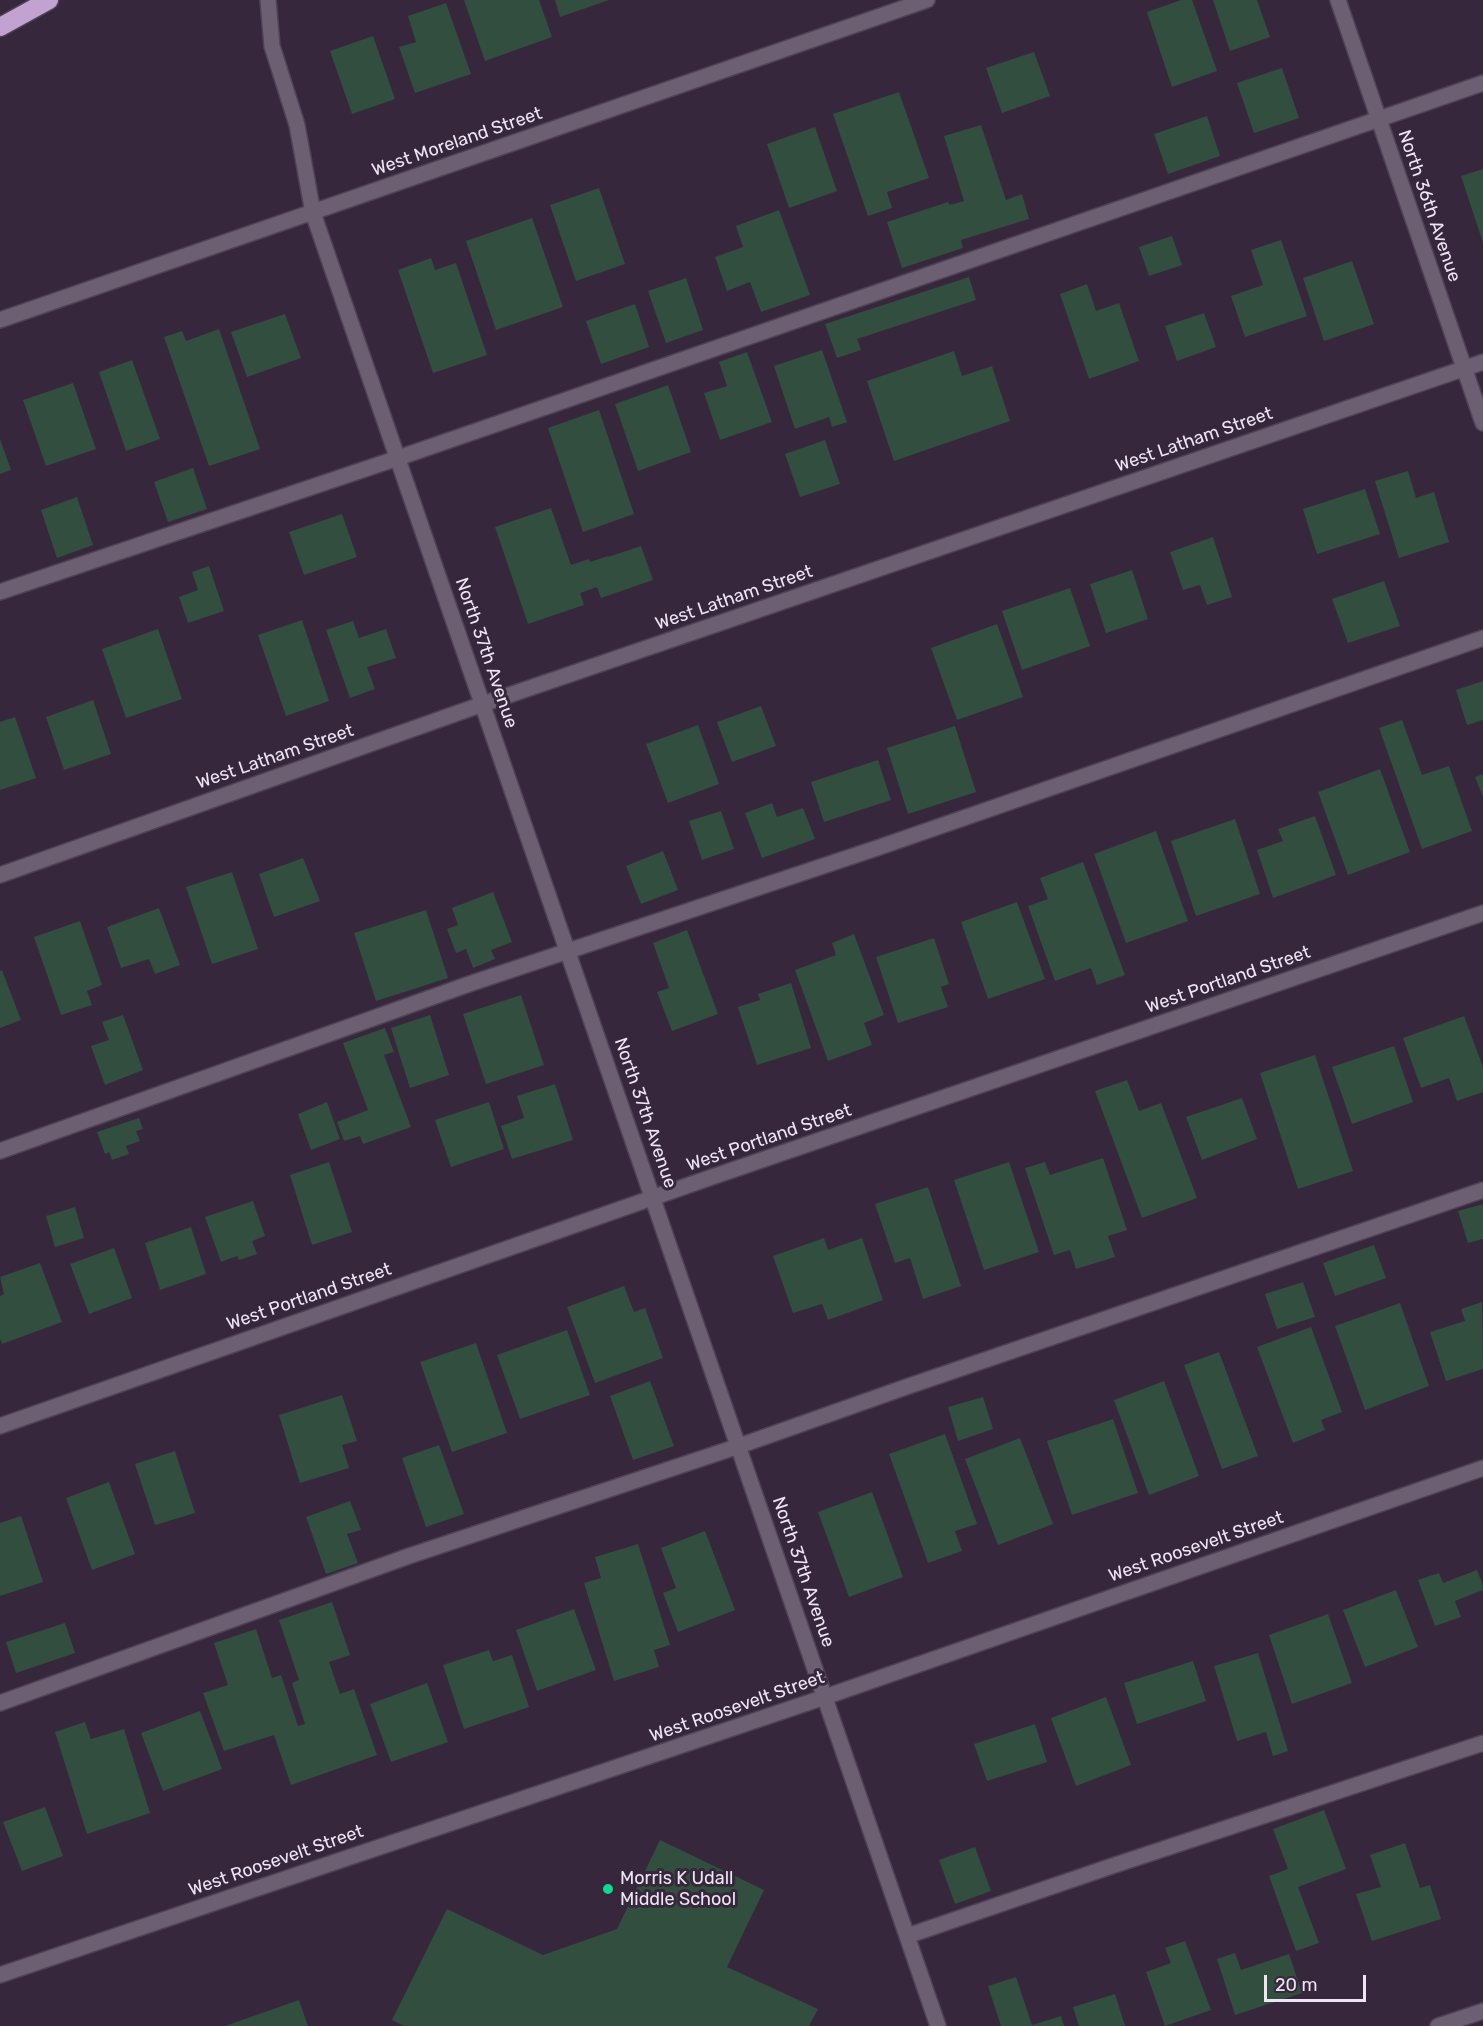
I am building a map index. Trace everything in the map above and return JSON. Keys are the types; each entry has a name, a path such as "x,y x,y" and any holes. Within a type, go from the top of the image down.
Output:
{"highway":[{"path":"0,27 49,0"}],"street":[{"name":"North 37th Avenue","path":"268,0 272,46 297,125 314,213 938,2026"},
{"name":"West Moreland Street","path":"0,320 927,0"},
{"name":"North 36th Avenue","path":"1338,0 1483,423"},
{"path":"0,592 398,458 1483,83"},
{"name":"West Latham Street","path":"0,875 483,704 1483,362"},
{"path":"0,1151 472,983 877,848 1483,638"},
{"name":"West Portland Street","path":"0,1426 653,1198 1483,913"},
{"path":"0,1703 409,1556 739,1446 1483,1190"},
{"name":"West Roosevelt Street","path":"0,1975 825,1697 1483,1468"},
{"path":"908,1936 1483,1743"},
{"path":"1438,2026 1483,2011"}],"building":[{"path":"464,0 539,0 552,37 485,61"},
{"path":"555,0 609,0 560,17"},
{"path":"1181,0 1192,0 1217,71 1172,87 1147,12"},
{"path":"1213,0 1257,0 1270,37 1230,51"},
{"path":"446,3 471,74 415,93 399,47 416,42 408,16"},
{"path":"373,36 395,99 352,114 330,51"},
{"path":"1034,52 1050,96 1002,113 986,68"},
{"path":"1282,68 1299,118 1254,133 1237,83"},
{"path":"899,92 929,178 887,192 892,208 868,216 833,114"},
{"path":"1207,116 1220,156 1168,174 1154,134"},
{"path":"981,125 1006,200 1022,194 1029,219 961,240 963,248 902,268 887,222 948,202 950,205 964,201 944,136"},
{"path":"815,127 837,191 789,208 767,144"},
{"path":"1483,169 1483,243 1461,176"},
{"path":"599,188 625,264 576,281 550,205"},
{"path":"779,210 810,295 761,312 750,282 727,291 715,257 743,247 736,226"},
{"path":"532,218 563,307 496,330 466,241"},
{"path":"1172,236 1182,265 1149,276 1139,247"},
{"path":"1281,240 1307,316 1245,337 1231,296 1263,285 1251,250"},
{"path":"431,258 435,270 456,263 487,355 433,373 398,270"},
{"path":"1352,261 1374,324 1324,341 1303,278"},
{"path":"969,277 976,300 857,339 861,350 837,358 825,324"},
{"path":"686,278 703,330 666,343 648,291"},
{"path":"1087,284 1096,311 1119,303 1139,361 1089,379 1060,294"},
{"path":"635,304 649,347 601,364 586,321"},
{"path":"1204,313 1216,347 1177,361 1165,326"},
{"path":"285,314 301,358 247,377 231,332"},
{"path":"219,329 260,449 209,466 164,337 182,331 186,341"},
{"path":"822,350 847,422 832,427 829,417 795,429 774,366"},
{"path":"954,351 962,376 992,366 1010,421 894,461 867,381"},
{"path":"747,352 772,422 720,440 704,393 727,386 719,362"},
{"path":"132,360 160,439 126,451 99,372"},
{"path":"73,383 96,449 46,466 23,400"},
{"path":"668,385 691,452 638,471 615,404"},
{"path":"599,410 634,514 583,532 548,428"},
{"path":"0,439 11,470 0,474"},
{"path":"825,440 840,484 800,497 785,454"},
{"path":"193,468 207,509 168,522 154,482"},
{"path":"1408,471 1416,498 1434,492 1449,542 1399,558 1375,481"},
{"path":"1365,489 1380,534 1317,554 1303,509"},
{"path":"77,497 93,545 57,558 41,510"},
{"path":"551,508 571,565 589,559 590,562 641,546 653,580 601,598 597,587 580,593 584,605 528,624 495,527"},
{"path":"342,514 357,557 304,575 289,532"},
{"path":"1213,537 1232,597 1207,605 1200,585 1183,590 1170,552"},
{"path":"209,566 224,611 188,623 179,597 198,590 192,572"},
{"path":"1132,570 1148,619 1106,633 1090,584"},
{"path":"1384,581 1400,626 1348,643 1332,599"},
{"path":"1070,588 1090,646 1022,670 1002,611"},
{"path":"302,620 329,701 286,716 258,635"},
{"path":"353,621 359,638 386,629 396,658 367,667 375,689 350,698 326,630"},
{"path":"997,624 1023,697 957,720 931,648"},
{"path":"158,629 182,699 126,718 102,649"},
{"path":"1483,681 1483,720 1467,725 1456,690"},
{"path":"93,700 111,754 64,770 46,717"},
{"path":"761,706 776,746 732,762 717,722"},
{"path":"15,717 36,778 0,790 0,722"},
{"path":"1402,720 1422,775 1449,766 1472,831 1422,849 1379,728"},
{"path":"698,725 719,784 668,803 646,744"},
{"path":"955,726 976,792 908,814 887,748"},
{"path":"878,760 891,800 824,822 811,782"},
{"path":"1380,769 1410,852 1348,875 1318,792"},
{"path":"1483,774 1483,797 1475,777"},
{"path":"772,803 777,817 803,808 815,839 762,858 745,813"},
{"path":"721,811 734,849 702,860 689,821"},
{"path":"1315,816 1336,875 1273,898 1257,850 1283,841 1278,829"},
{"path":"1235,819 1260,894 1196,916 1171,841"},
{"path":"1156,831 1188,921 1126,943 1094,854"},
{"path":"663,851 678,890 641,904 626,866"},
{"path":"303,858 320,901 274,917 259,874"},
{"path":"1083,862 1125,975 1097,985 1091,968 1055,981 1028,906 1048,899 1040,878"},
{"path":"232,872 258,949 212,964 186,887"},
{"path":"493,892 512,942 491,950 495,959 473,968 466,949 456,953 447,929 458,925 452,908"},
{"path":"1017,902 1045,979 988,999 961,922"},
{"path":"159,908 180,965 155,974 149,959 121,968 107,927"},
{"path":"426,910 448,978 376,1001 354,933"},
{"path":"80,921 102,985 87,991 92,1005 61,1015 34,937"},
{"path":"687,930 718,1014 672,1031 657,992 669,988 653,943"},
{"path":"854,934 884,1015 864,1023 872,1045 828,1061 795,970 836,955 832,943"},
{"path":"934,938 949,984 941,987 948,1007 898,1023 876,957"},
{"path":"2,970 21,1020 0,1028 0,971"},
{"path":"791,983 811,1048 757,1065 738,1007 760,1000 758,994"},
{"path":"521,995 544,1065 486,1084 463,1014"},
{"path":"123,1015 143,1070 105,1085 91,1046 109,1040 102,1022"},
{"path":"430,1015 449,1075 410,1088 391,1028"},
{"path":"1464,1016 1483,1067 1483,1092 1457,1101 1449,1078 1421,1088 1403,1038"},
{"path":"385,1028 394,1052 384,1055 411,1127 363,1144 360,1136 344,1141 337,1122 368,1110 343,1043"},
{"path":"1394,1046 1413,1102 1352,1124 1332,1067"},
{"path":"1315,1055 1353,1171 1298,1189 1260,1073"},
{"path":"1127,1080 1139,1111 1161,1103 1197,1198 1142,1218 1095,1091"},
{"path":"555,1084 573,1140 512,1159 501,1126 524,1118 517,1096"},
{"path":"1242,1098 1257,1139 1202,1160 1186,1117"},
{"path":"327,1102 340,1139 311,1150 298,1114"},
{"path":"489,1102 504,1149 451,1167 435,1120"},
{"path":"139,1118 143,1129 136,1131 140,1141 126,1146 129,1154 112,1160 109,1152 105,1154 97,1132"},
{"path":"1103,1158 1127,1230 1108,1236 1115,1257 1076,1269 1070,1250 1054,1255 1025,1168 1045,1162 1050,1175"},
{"path":"329,1162 352,1232 312,1245 290,1175"},
{"path":"1009,1162 1039,1252 984,1270 954,1180"},
{"path":"928,1187 961,1286 923,1299 910,1258 895,1263 875,1204"},
{"path":"253,1201 265,1236 252,1241 257,1254 239,1260 237,1256 221,1262 205,1217"},
{"path":"1483,1204 1483,1239 1468,1243 1458,1211"},
{"path":"75,1207 84,1238 55,1247 46,1216"},
{"path":"191,1227 206,1274 160,1290 145,1243"},
{"path":"824,1238 828,1250 862,1238 883,1300 828,1320 822,1304 793,1313 773,1256"},
{"path":"1374,1245 1386,1278 1335,1296 1323,1263"},
{"path":"114,1248 132,1298 89,1314 70,1264"},
{"path":"40,1263 62,1322 2,1344 0,1296 4,1294 0,1277"},
{"path":"1303,1282 1315,1317 1277,1329 1265,1294"},
{"path":"624,1286 634,1312 645,1308 663,1358 595,1383 567,1307"},
{"path":"1482,1302 1483,1369 1446,1381 1430,1332 1465,1321 1461,1309"},
{"path":"1400,1303 1429,1386 1365,1410 1335,1326"},
{"path":"1311,1327 1342,1412 1321,1420 1325,1430 1293,1443 1257,1347"},
{"path":"567,1330 590,1395 520,1419 497,1355"},
{"path":"476,1343 507,1433 452,1452 420,1362"},
{"path":"1219,1352 1258,1456 1222,1469 1184,1365"},
{"path":"650,1381 674,1446 633,1460 610,1396"},
{"path":"1164,1381 1199,1476 1149,1495 1114,1400"},
{"path":"342,1395 357,1441 342,1445 349,1468 300,1483 279,1415"},
{"path":"983,1397 993,1429 958,1441 948,1407"},
{"path":"1113,1419 1138,1493 1072,1515 1047,1441"},
{"path":"945,1434 977,1524 955,1531 962,1551 928,1563 889,1454"},
{"path":"1020,1438 1053,1524 998,1545 965,1459"},
{"path":"439,1445 464,1514 426,1527 402,1458"},
{"path":"175,1451 195,1513 155,1525 135,1464"},
{"path":"109,1482 135,1554 92,1570 66,1498"},
{"path":"872,1492 903,1577 849,1597 818,1512"},
{"path":"350,1501 361,1530 347,1534 358,1563 326,1574 306,1517"},
{"path":"21,1516 43,1582 0,1596 0,1523"},
{"path":"705,1531 735,1610 678,1632 663,1593 676,1588 661,1548"},
{"path":"638,1544 670,1645 654,1650 659,1667 614,1681 584,1583 601,1578 595,1557"},
{"path":"1477,1570 1483,1590 1455,1601 1461,1617 1435,1626 1418,1580 1439,1573 1443,1583"},
{"path":"1396,1590 1418,1647 1365,1667 1343,1610"},
{"path":"332,1602 350,1655 329,1662 340,1694 354,1689 377,1755 291,1785 274,1735 224,1751 203,1693 228,1685 214,1643 256,1629 272,1678 281,1675 298,1726 305,1724 292,1683 299,1680 279,1620"},
{"path":"574,1609 596,1670 537,1691 516,1630"},
{"path":"1328,1614 1352,1683 1292,1704 1269,1635"},
{"path":"65,1623 75,1653 16,1673 6,1642"},
{"path":"489,1650 493,1661 512,1655 529,1707 464,1729 443,1665"},
{"path":"1258,1653 1288,1751 1273,1756 1266,1732 1237,1741 1214,1666"},
{"path":"1193,1661 1206,1701 1137,1724 1124,1683"},
{"path":"427,1683 448,1742 391,1762 370,1704"},
{"path":"1106,1697 1131,1765 1076,1786 1051,1718"},
{"path":"200,1711 222,1769 163,1791 141,1733"},
{"path":"85,1722 91,1739 124,1729 150,1813 87,1834 55,1732"},
{"path":"1035,1724 1047,1762 987,1781 974,1744"},
{"path":"45,1807 63,1856 22,1871 3,1822"},
{"path":"1324,1810 1346,1869 1298,1887 1319,1943 1296,1951 1269,1876 1288,1869 1273,1829"},
{"path":"660,1840 764,1890 727,1967 818,2009 809,2026 404,2026 392,2020 447,1909 543,1955 617,1929"},
{"path":"1405,1843 1420,1888 1430,1885 1441,1919 1372,1941 1356,1894 1381,1887 1370,1855"},
{"path":"975,1847 991,1891 955,1904 939,1860"},
{"path":"1185,1941 1211,2010 1165,2026 1146,1972 1171,1963 1165,1948"},
{"path":"1235,1953 1241,1970 1289,1954 1302,1993 1235,2015 1217,1959"},
{"path":"1016,1977 1032,2025 1061,2016 1064,2026 1001,2026 988,1986"},
{"path":"1115,1994 1125,2026 1079,2026 1073,2007"},
{"path":"299,2000 308,2026 225,2026"}],"place":[{"name":"Morris K Udall Middle School","path":"608,1889"}]}
